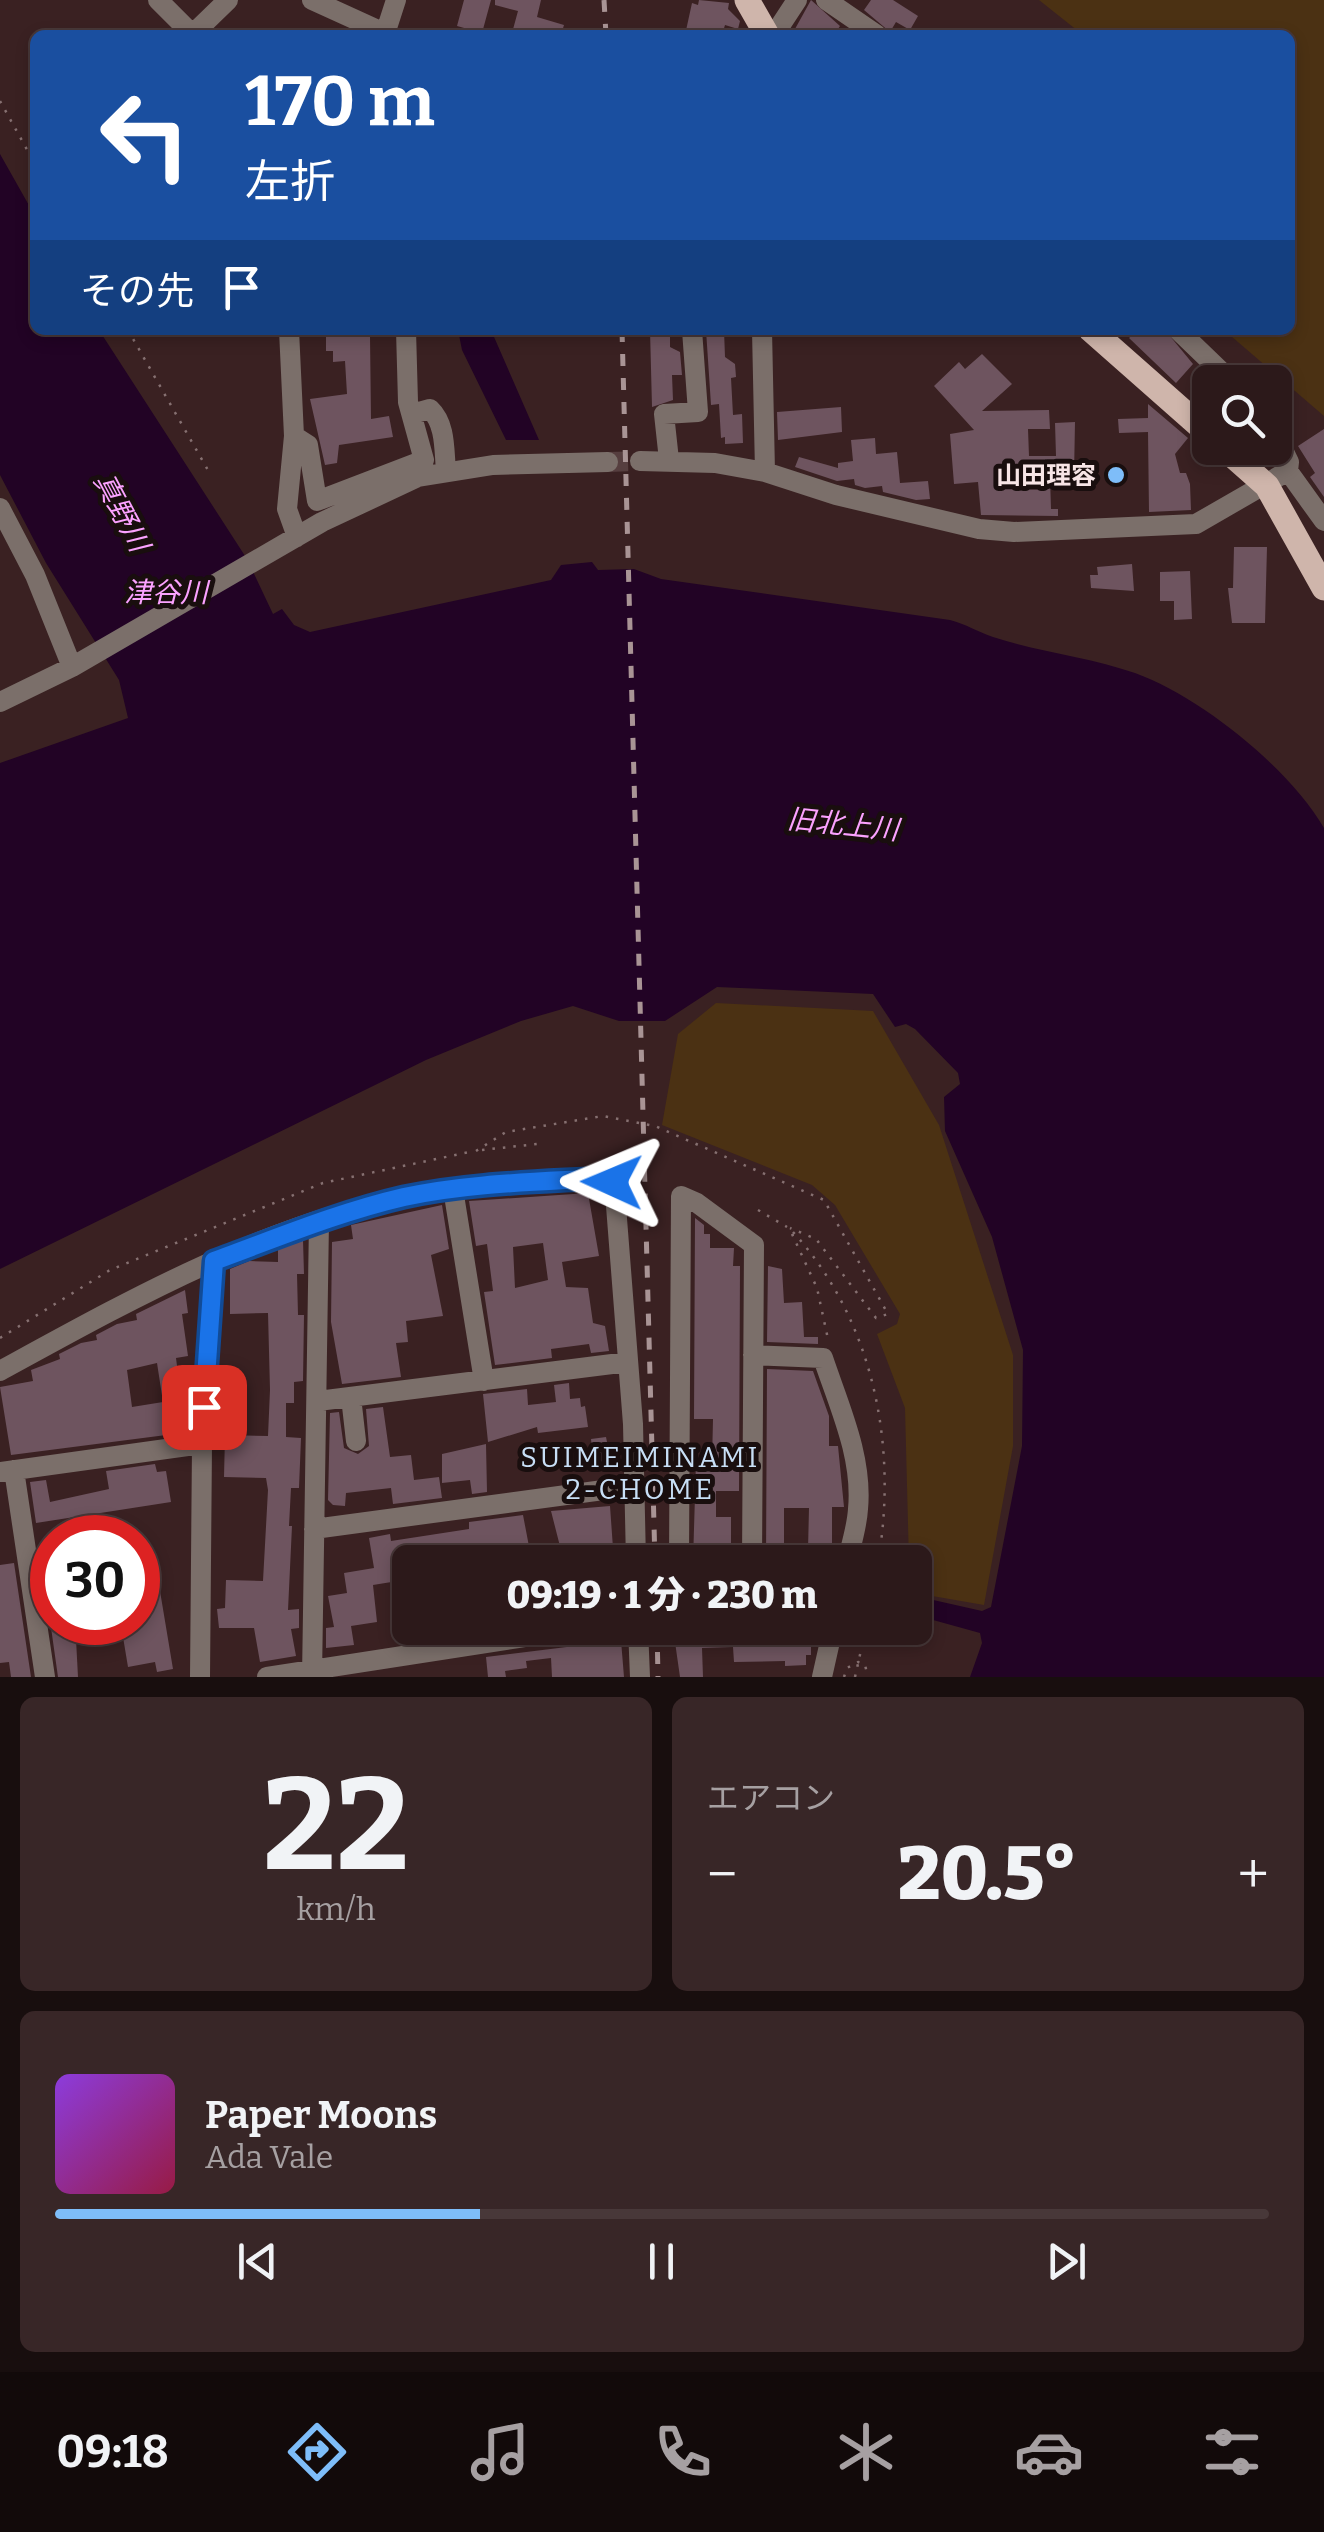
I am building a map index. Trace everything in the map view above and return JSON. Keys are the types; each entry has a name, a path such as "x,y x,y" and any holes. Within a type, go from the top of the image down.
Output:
{"main road":[{"path":"747,0 768,30"},
{"path":"1098,335 1192,418"},
{"path":"1254,465 1278,479 1324,588"}],"street":[{"path":"158,0 189,30"},
{"path":"197,30 228,0"},
{"path":"312,0 378,30"},
{"path":"388,30 396,0"},
{"path":"775,30 797,0"},
{"path":"826,0 870,30"},
{"path":"289,335 294,436 287,510 297,537"},
{"path":"294,436 308,445 317,502 424,460 412,414 406,335"},
{"path":"668,460 664,414 698,412 692,335"},
{"path":"762,335 766,472"},
{"path":"1183,335 1214,365"},
{"path":"412,414 430,409 435,412 442,425 446,471"},
{"path":"640,461 668,460 766,472 854,500 1014,532 1196,524 1278,479 1287,465"},
{"path":"0,702 72,667 369,498 446,471 608,462"},
{"path":"1278,479 1324,521"},
{"path":"0,508 35,575 72,667"},
{"path":"0,1371 144,1292 319,1221 404,1197 453,1189 604,1178 612,1182 628,1362 635,1545"},
{"path":"453,1189 484,1381"},
{"path":"680,1545 681,1196 697,1202 754,1244 752,1545"},
{"path":"311,1674 319,1221"},
{"path":"200,1677 202,1444 214,1261"},
{"path":"753,1355 823,1358 848,1428 855,1469 858,1508 850,1545"},
{"path":"318,1401 628,1362"},
{"path":"350,1397 356,1441"},
{"path":"45,1677 7,1471 202,1444"},
{"path":"314,1529 632,1486"},
{"path":"267,1677 311,1674 482,1645"},
{"path":"639,1645 640,1677"},
{"path":"822,1677 829,1645"}],"path":[{"path":"0,102 30,155"},
{"path":"131,335 210,472"},
{"path":"476,1151 506,1132 603,1116 655,1126 824,1200 888,1314 876,1318 816,1239 758,1210"},
{"path":"0,1338 110,1270 324,1183 476,1151 536,1144"},
{"path":"790,1228 817,1288 832,1356 823,1358"},
{"path":"790,1228 822,1269 875,1388 886,1464 886,1515 881,1545"},
{"path":"855,1677 862,1645"},
{"path":"844,1677 847,1668 858,1662"},
{"path":"858,1662 865,1665 868,1677"}],"shaded area":[{"path":"1039,0 1324,0 1324,416 1292,388 1292,365 1265,365 1230,335 1295,335 1295,30 1077,30"},
{"path":"716,1003 873,1011 939,1125 1013,1355 1013,1446 984,1605 932,1596 932,1545 909,1545 905,1408 877,1334 897,1324 900,1314 835,1205 812,1185 662,1125 678,1034"}],"water":[{"path":"0,154 30,207 30,335 102,335 247,559 273,614 282,609 294,625 310,632 551,580 561,565 592,562 598,570 634,569 661,579 950,620 1010,642 1135,673 1187,699 1241,737 1289,782 1324,828 1324,1677 970,1677 982,1643 980,1633 932,1620 932,1600 982,1611 991,1607 1022,1446 1023,1350 992,1237 945,1131 944,1097 960,1084 958,1073 915,1029 906,1024 895,1027 873,994 717,987 665,1021 619,1021 573,1006 521,1021 426,1060 0,1269 0,763 128,718 119,680 46,563 0,475"},
{"path":"459,335 493,335 539,440 506,440 462,350"}],"building":[{"path":"464,0 491,0 483,30 457,26"},
{"path":"495,0 541,0 537,17 564,25 562,30 513,30 518,11 495,5"},
{"path":"699,0 729,3 728,9 740,21 738,29 725,25 724,30 686,30 692,3 698,5"},
{"path":"811,0 840,26 837,30 795,29"},
{"path":"871,0 893,0 918,16 910,30 896,22 888,30 864,10"},
{"path":"326,335 370,336 371,419 389,416 393,437 339,445 337,463 325,465 310,399 347,394 345,361 333,362 333,351 326,351"},
{"path":"650,335 670,335 670,347 680,352 682,375 672,375 673,400 652,407"},
{"path":"706,335 724,335 725,357 735,364 736,377 731,378 733,415 742,414 743,443 725,444 725,437 721,438 719,404 711,405"},
{"path":"1169,335 1193,364 1176,383 1129,338"},
{"path":"982,354 1012,384 982,411 1049,410 1050,429 1028,429 1029,456 1056,456 1055,423 1075,422 1074,476 1050,477 1051,509 1058,509 1058,516 981,515 978,482 954,484 950,434 974,430 934,386 959,362 965,369"},
{"path":"1148,404 1188,438 1175,454 1180,473 1186,473 1190,484 1191,510 1149,512 1148,432 1119,433 1118,419 1148,418"},
{"path":"841,407 842,432 778,440 777,412"},
{"path":"1324,429 1324,497 1310,477 1315,473 1298,446"},
{"path":"875,438 876,454 897,452 900,483 928,481 930,499 916,500 883,492 882,486 865,488 855,485 854,479 837,481 795,467 799,457 838,468 838,463 853,461 851,440"},
{"path":"1234,547 1267,547 1265,623 1232,623 1228,588 1233,588"},
{"path":"1132,564 1134,591 1091,588 1090,575 1098,575 1097,567"},
{"path":"1190,571 1192,619 1174,620 1174,601 1160,601 1160,572"},
{"path":"588,1193 599,1256 562,1262 566,1287 588,1288 593,1323 605,1326 609,1351 591,1353 589,1344 551,1349 552,1358 495,1365 484,1292 493,1291 487,1244 476,1246 469,1201","holes":["543,1243 548,1280 515,1288 513,1247"]},
{"path":"442,1205 449,1249 431,1255 443,1316 406,1321 408,1342 396,1343 401,1377 342,1384 331,1322 332,1242 353,1239 351,1225"},
{"path":"695,1218 704,1225 704,1234 710,1234 710,1248 734,1248 733,1266 740,1266 739,1491 716,1491 716,1517 731,1517 731,1545 694,1545 696,1462 712,1462 713,1419 694,1419"},
{"path":"303,1240 304,1274 297,1274 298,1315 304,1315 303,1381 294,1382 294,1403 286,1403 286,1437 301,1438 299,1488 291,1488 288,1610 299,1609 299,1628 291,1629 296,1656 260,1662 254,1628 219,1628 217,1609 225,1608 226,1580 263,1581 268,1490 266,1478 224,1477 225,1435 268,1436 270,1390 268,1313 230,1314 230,1269 249,1261 278,1262 278,1249"},
{"path":"768,1266 782,1269 784,1303 802,1302 804,1337 818,1337 818,1344 767,1342"},
{"path":"185,1290 188,1313 182,1314 188,1356 176,1358 181,1397 175,1398 180,1428 174,1434 11,1455 0,1387 33,1381 31,1370 60,1359 59,1354 81,1343 97,1340 96,1335 117,1324 137,1320 136,1314","holes":["157,1363 163,1402 132,1407 127,1370"]},
{"path":"767,1369 813,1371 829,1416 829,1446 838,1446 844,1507 832,1507 832,1545 808,1545 809,1508 784,1508 784,1545 766,1545"},
{"path":"569,1383 570,1399 580,1398 581,1407 585,1406 588,1427 538,1433 537,1427 488,1442 483,1394 527,1389 528,1405 556,1402 554,1385"},
{"path":"383,1407 390,1457 411,1455 414,1480 439,1477 442,1498 393,1504 391,1488 346,1493 345,1506 333,1505 328,1500 330,1413 339,1412 344,1448 358,1454 369,1446 366,1409"},
{"path":"606,1437 612,1467 594,1469 591,1439"},
{"path":"486,1444 487,1492 472,1494 470,1480 442,1483 442,1454"},
{"path":"155,1464 157,1472 166,1471 171,1502 87,1515 35,1515 30,1482 46,1480 50,1502 109,1489 106,1471"},
{"path":"610,1506 613,1545 560,1545 551,1511"},
{"path":"523,1515 529,1545 392,1545 392,1582 373,1585 377,1622 351,1626 354,1645 326,1648 326,1628 334,1627 328,1596 347,1593 344,1573 374,1568 369,1538 390,1534 391,1541 469,1529 469,1522"},
{"path":"14,1563 31,1677 11,1677 9,1662 0,1663 0,1565"},
{"path":"160,1591 173,1669 157,1672 155,1662 128,1667 124,1645 160,1645"},
{"path":"53,1645 76,1645 78,1677 58,1677"},
{"path":"583,1645 621,1645 624,1677 552,1677 551,1658 526,1661 527,1668 505,1671 506,1677 488,1677 486,1657"},
{"path":"675,1645 811,1645 806,1665 785,1666 785,1661 734,1662 733,1647 702,1648 703,1677 680,1677"}],"tunnel":[{"path":"608,462 640,461"}],"railway":[{"path":"604,0 606,30"},
{"path":"622,335 655,1545"},
{"path":"657,1645 658,1677"}],"place":[{"name":"山田理容","path":"1116,475"}],"district":[{"name":"SUIMEIMINAMI 2-CHOME","path":"640,1473"}],"route":[{"path":"204,1407 214,1261 319,1221 404,1197 462,1188 604,1178 612,1182"}],"water label":[{"name":"真野川","path":"122,512"},
{"name":"津谷川","path":"166,592"},
{"name":"旧北上川","path":"843,824"}]}
